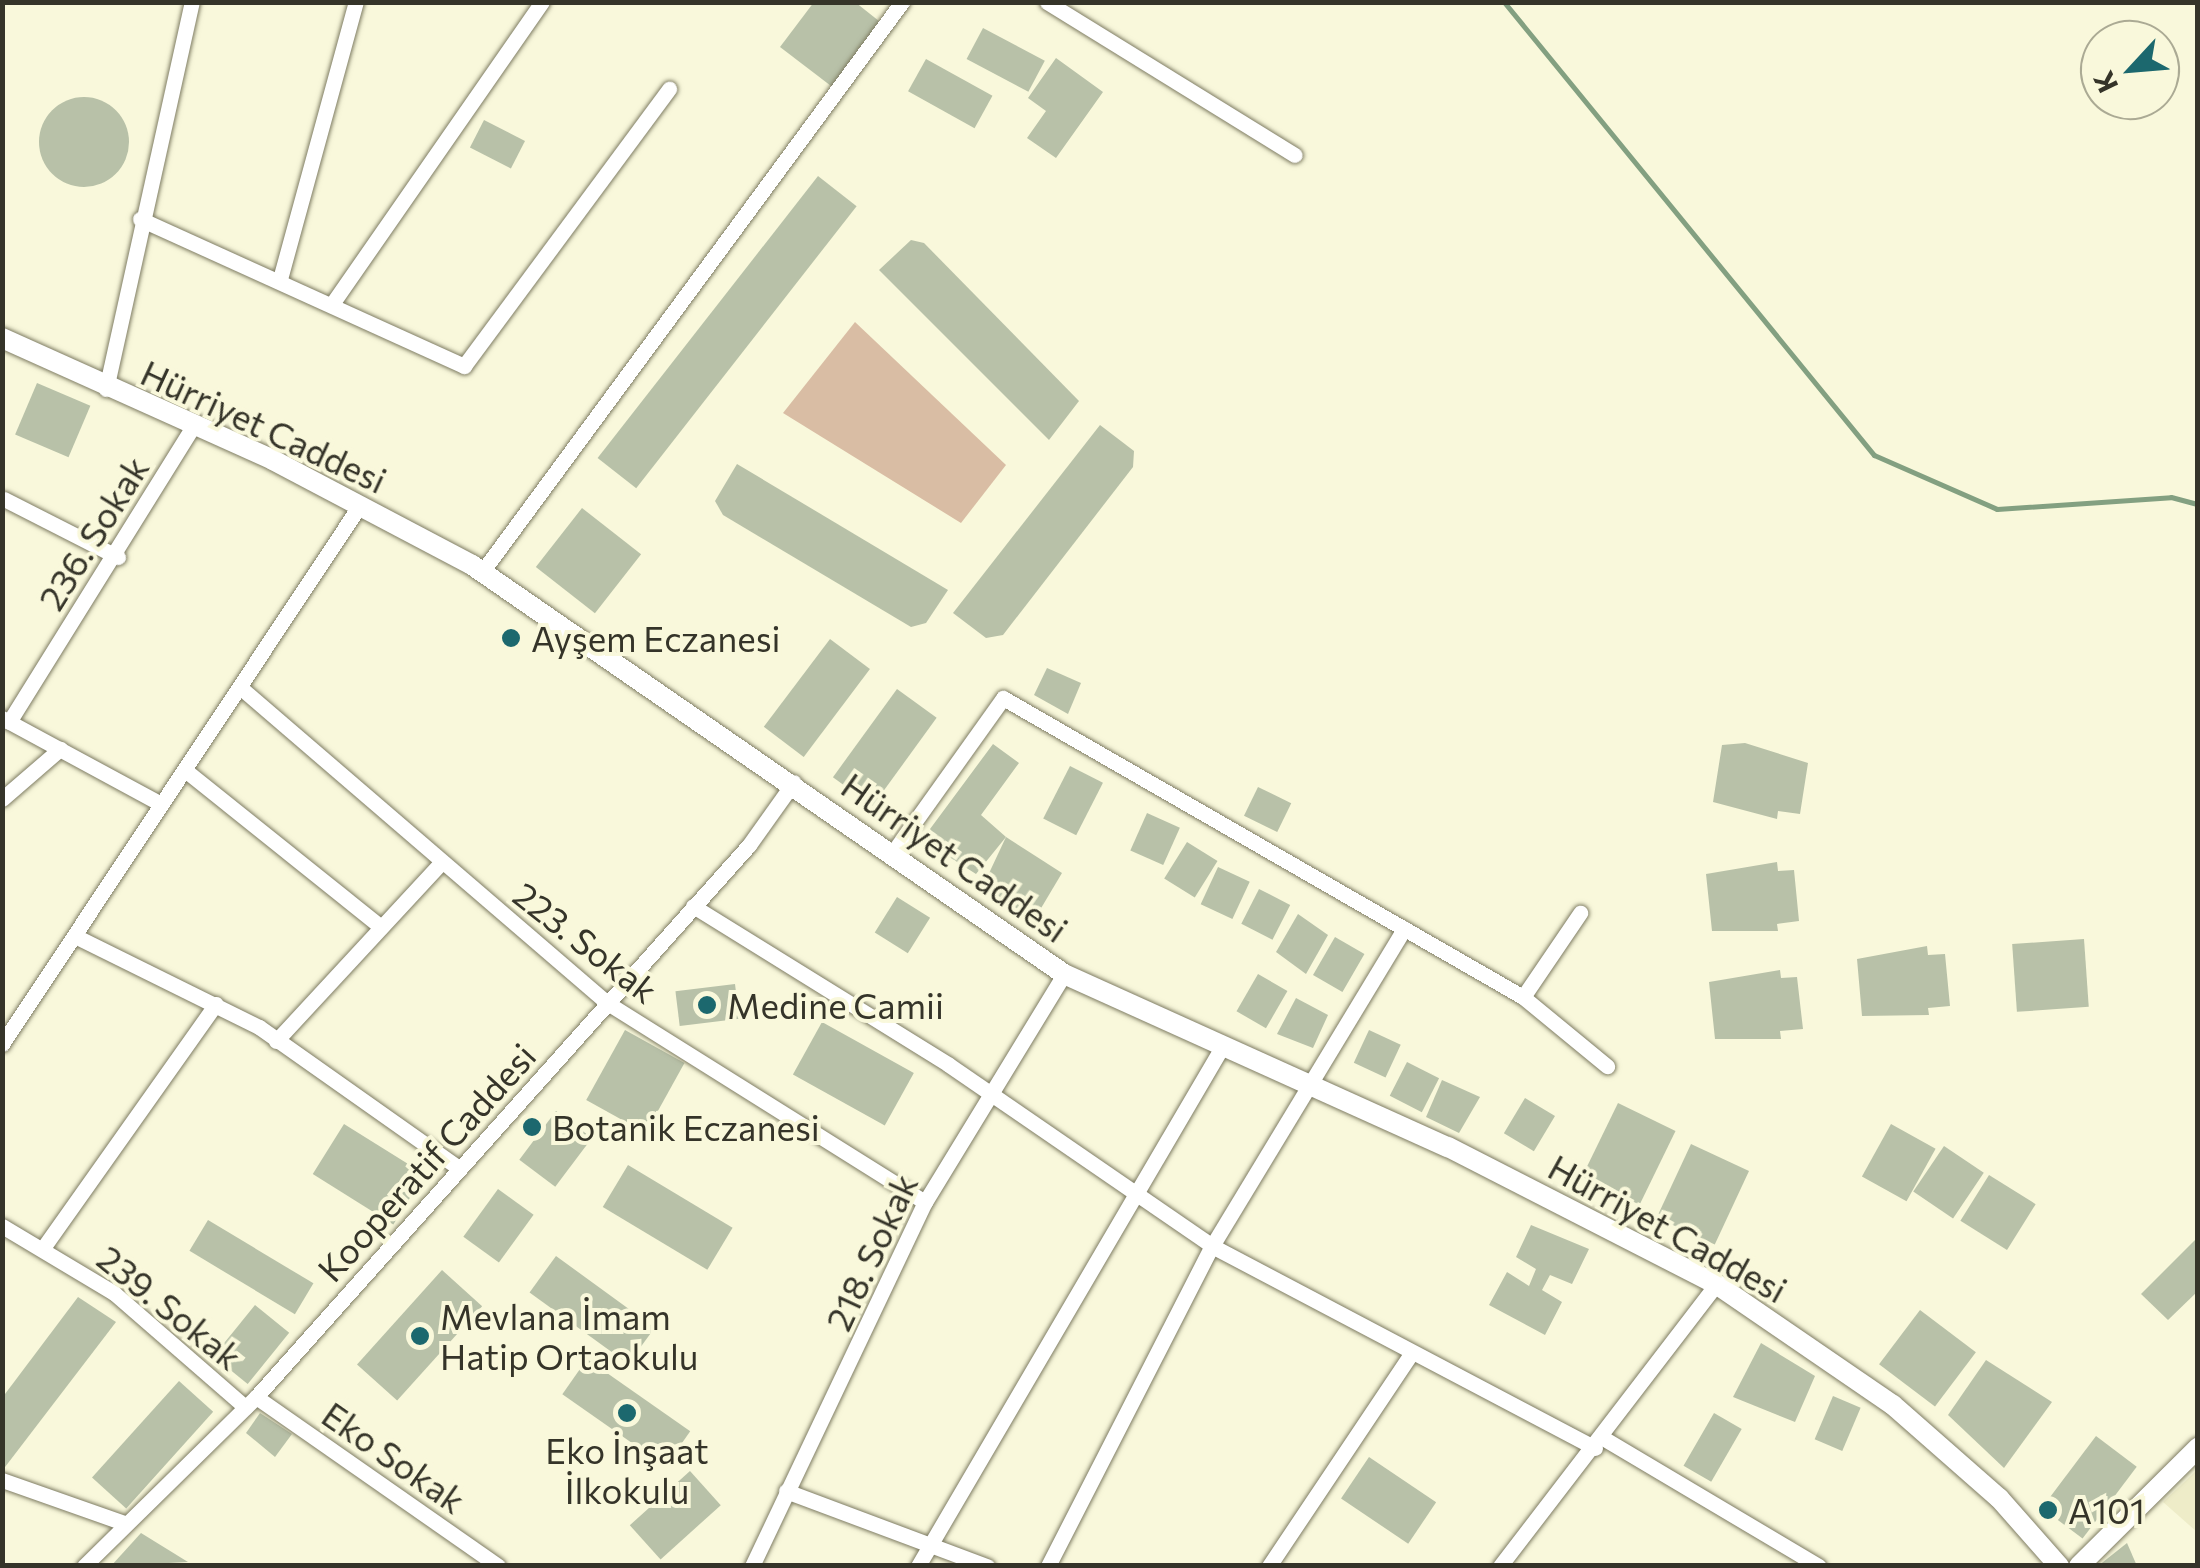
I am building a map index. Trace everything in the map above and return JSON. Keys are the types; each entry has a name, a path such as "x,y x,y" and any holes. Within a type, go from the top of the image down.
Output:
{"street":[{"path":"106,389 140,219 192,2"},
{"path":"280,279 356,2"},
{"path":"332,304 542,2"},
{"path":"482,572 902,2"},
{"path":"1047,2 1295,155"},
{"path":"140,219 280,279 464,366 669,90"},
{"name":"Hürriyet Caddesi","path":"2,338 360,505 482,572 794,782 890,855 1064,974 1311,1088 1716,1284 1893,1405 2000,1498 2059,1566"},
{"name":"236. Sokak","path":"6,720 118,556 194,426"},
{"path":"4,499 118,556"},
{"path":"2,1044 360,505"},
{"name":"223. Sokak","path":"241,688 440,864 609,1004 925,1202"},
{"path":"890,855 1003,698 1523,998 1607,1066"},
{"path":"6,720 161,804"},
{"path":"2,800 60,749"},
{"path":"185,770 382,927"},
{"name":"Kooperatif Caddesi","path":"84,1566 251,1402 609,1004 794,782"},
{"path":"276,1041 440,864"},
{"path":"693,906 988,1092 1212,1246 1412,1352 1599,1443 1819,1566"},
{"path":"1523,998 1580,913"},
{"path":"1048,1566 1212,1246 1311,1088 1404,928"},
{"path":"75,936 216,1004 460,1169"},
{"name":"218. Sokak","path":"752,1566 925,1202 988,1092 1064,974"},
{"path":"43,1248 216,1004"},
{"path":"918,1566 1222,1047"},
{"name":"239. Sokak","path":"2,1226 114,1293 251,1402"},
{"path":"1500,1566 1599,1443 1716,1284"},
{"path":"1268,1566 1412,1352"},
{"name":"Eko Sokak","path":"251,1402 498,1566"},
{"path":"2079,1566 2198,1448"},
{"path":"2,1480 124,1523"},
{"path":"786,1491 988,1566"}],"shaded area":[{"path":"855,322 1006,465 961,523 783,413"},
{"path":"2197,1470 2197,1532 2163,1502"}],"building":[{"path":"814,2 855,2 884,25 835,89 780,47"},
{"path":"983,28 1045,61 1028,92 967,59"},
{"path":"1056,58 1103,92 1056,158 1027,138 1046,111 1028,98"},
{"path":"926,59 992,96 975,128 908,91"},
{"path":"84,97 116,110 129,142 116,174 84,187 52,174 39,142 52,110"},
{"path":"484,120 525,141 511,169 470,148"},
{"path":"818,176 857,206 636,488 598,458"},
{"path":"911,240 924,243 1079,401 1049,440 879,270"},
{"path":"37,383 90,406 69,457 15,435"},
{"path":"1100,425 1134,451 1133,467 1003,635 986,638 953,613"},
{"path":"737,464 948,590 926,623 911,627 723,515 715,501"},
{"path":"582,508 641,554 595,613 536,567"},
{"path":"830,639 870,669 804,757 764,727"},
{"path":"1047,668 1081,683 1068,714 1034,695"},
{"path":"897,689 937,718 873,806 833,777"},
{"path":"1745,743 1808,763 1800,814 1778,811 1777,819 1713,802 1722,745"},
{"path":"993,744 1019,763 981,815 1006,837 976,874 943,853 930,829"},
{"path":"1070,766 1103,783 1076,835 1043,819"},
{"path":"1258,787 1291,803 1277,832 1244,816"},
{"path":"1147,813 1180,828 1163,865 1130,850"},
{"path":"1006,837 1062,873 1034,920 983,886"},
{"path":"1187,842 1218,861 1195,898 1164,878"},
{"path":"1777,862 1778,871 1794,870 1799,921 1777,924 1778,931 1712,931 1706,874"},
{"path":"1218,867 1250,882 1232,919 1201,904"},
{"path":"1259,889 1290,905 1272,940 1241,924"},
{"path":"897,897 930,918 908,953 875,933"},
{"path":"1298,914 1328,935 1306,974 1276,952"},
{"path":"1335,937 1364,954 1342,992 1313,975"},
{"path":"2084,939 2089,1007 2017,1012 2012,944"},
{"path":"1927,946 1928,955 1945,954 1950,1006 1928,1008 1929,1015 1862,1016 1857,959"},
{"path":"1780,970 1781,978 1797,977 1803,1029 1780,1031 1781,1039 1715,1039 1709,982"},
{"path":"1258,974 1287,991 1266,1028 1236,1011"},
{"name":"Medine Camii","path":"735,984 739,1019 680,1026 675,991"},
{"path":"1296,998 1328,1015 1313,1048 1277,1034"},
{"path":"822,1022 914,1073 885,1125 793,1074"},
{"path":"625,1030 684,1063 646,1133 586,1100"},
{"path":"1369,1030 1401,1045 1386,1077 1354,1063"},
{"path":"1407,1062 1439,1078 1422,1112 1390,1096"},
{"path":"1442,1080 1480,1097 1459,1133 1426,1117"},
{"path":"1525,1098 1555,1116 1534,1151 1504,1133"},
{"path":"1618,1103 1676,1131 1640,1205 1582,1177"},
{"path":"556,1111 592,1138 555,1187 519,1160"},
{"path":"344,1124 425,1174 393,1224 313,1174"},
{"path":"1891,1124 1936,1149 1907,1201 1862,1176"},
{"path":"1691,1144 1749,1171 1715,1244 1657,1217"},
{"path":"1944,1146 1984,1173 1953,1218 1913,1192"},
{"path":"628,1165 733,1228 707,1270 603,1207"},
{"path":"1989,1175 2036,1204 2007,1250 1960,1221"},
{"path":"498,1189 534,1215 499,1263 463,1237"},
{"path":"208,1220 313,1283 295,1314 189,1251"},
{"path":"1531,1225 1589,1249 1572,1284 1550,1275 1542,1290 1562,1302 1545,1335 1489,1305 1507,1272 1529,1286 1536,1269 1516,1257"},
{"path":"2198,1237 2198,1291 2168,1320 2141,1294"},
{"path":"556,1256 655,1328 628,1364 530,1292"},
{"name":"Mevlana İmam Hatip Ortaokulu","path":"442,1270 482,1306 397,1401 357,1364"},
{"path":"78,1297 116,1322 2,1471 2,1398"},
{"path":"255,1305 289,1333 248,1384 213,1356"},
{"path":"1920,1310 1976,1352 1935,1406 1879,1364"},
{"path":"1761,1343 1815,1376 1795,1422 1733,1397"},
{"name":"Eko İnşaat İlkokulu","path":"587,1359 690,1431 666,1466 562,1394"},
{"path":"1986,1360 2052,1402 2004,1468 1948,1415"},
{"path":"179,1381 213,1412 126,1508 92,1478"},
{"path":"1833,1396 1861,1408 1842,1451 1815,1439"},
{"path":"260,1413 292,1434 275,1457 246,1433"},
{"path":"1714,1413 1742,1429 1711,1482 1684,1466"},
{"path":"2096,1436 2137,1467 2083,1539 2042,1508"},
{"path":"1369,1457 1436,1502 1408,1544 1341,1498"},
{"path":"690,1471 721,1505 661,1559 630,1525"},
{"path":"141,1533 188,1562 111,1566"},
{"path":"2127,1543 2137,1566 2098,1566"}],"waterway":[{"path":"1504,2 1874,455 1997,509 2171,497 2198,504"}],"place":[{"name":"Ayşem Eczanesi","path":"511,638"},
{"name":"Medine Camii","path":"707,1005"},
{"name":"Botanik Eczanesi","path":"532,1127"},
{"name":"Mevlana İmam Hatip Ortaokulu","path":"420,1336"},
{"name":"Eko İnşaat İlkokulu","path":"627,1413"},
{"name":"A101","path":"2048,1510"}]}
